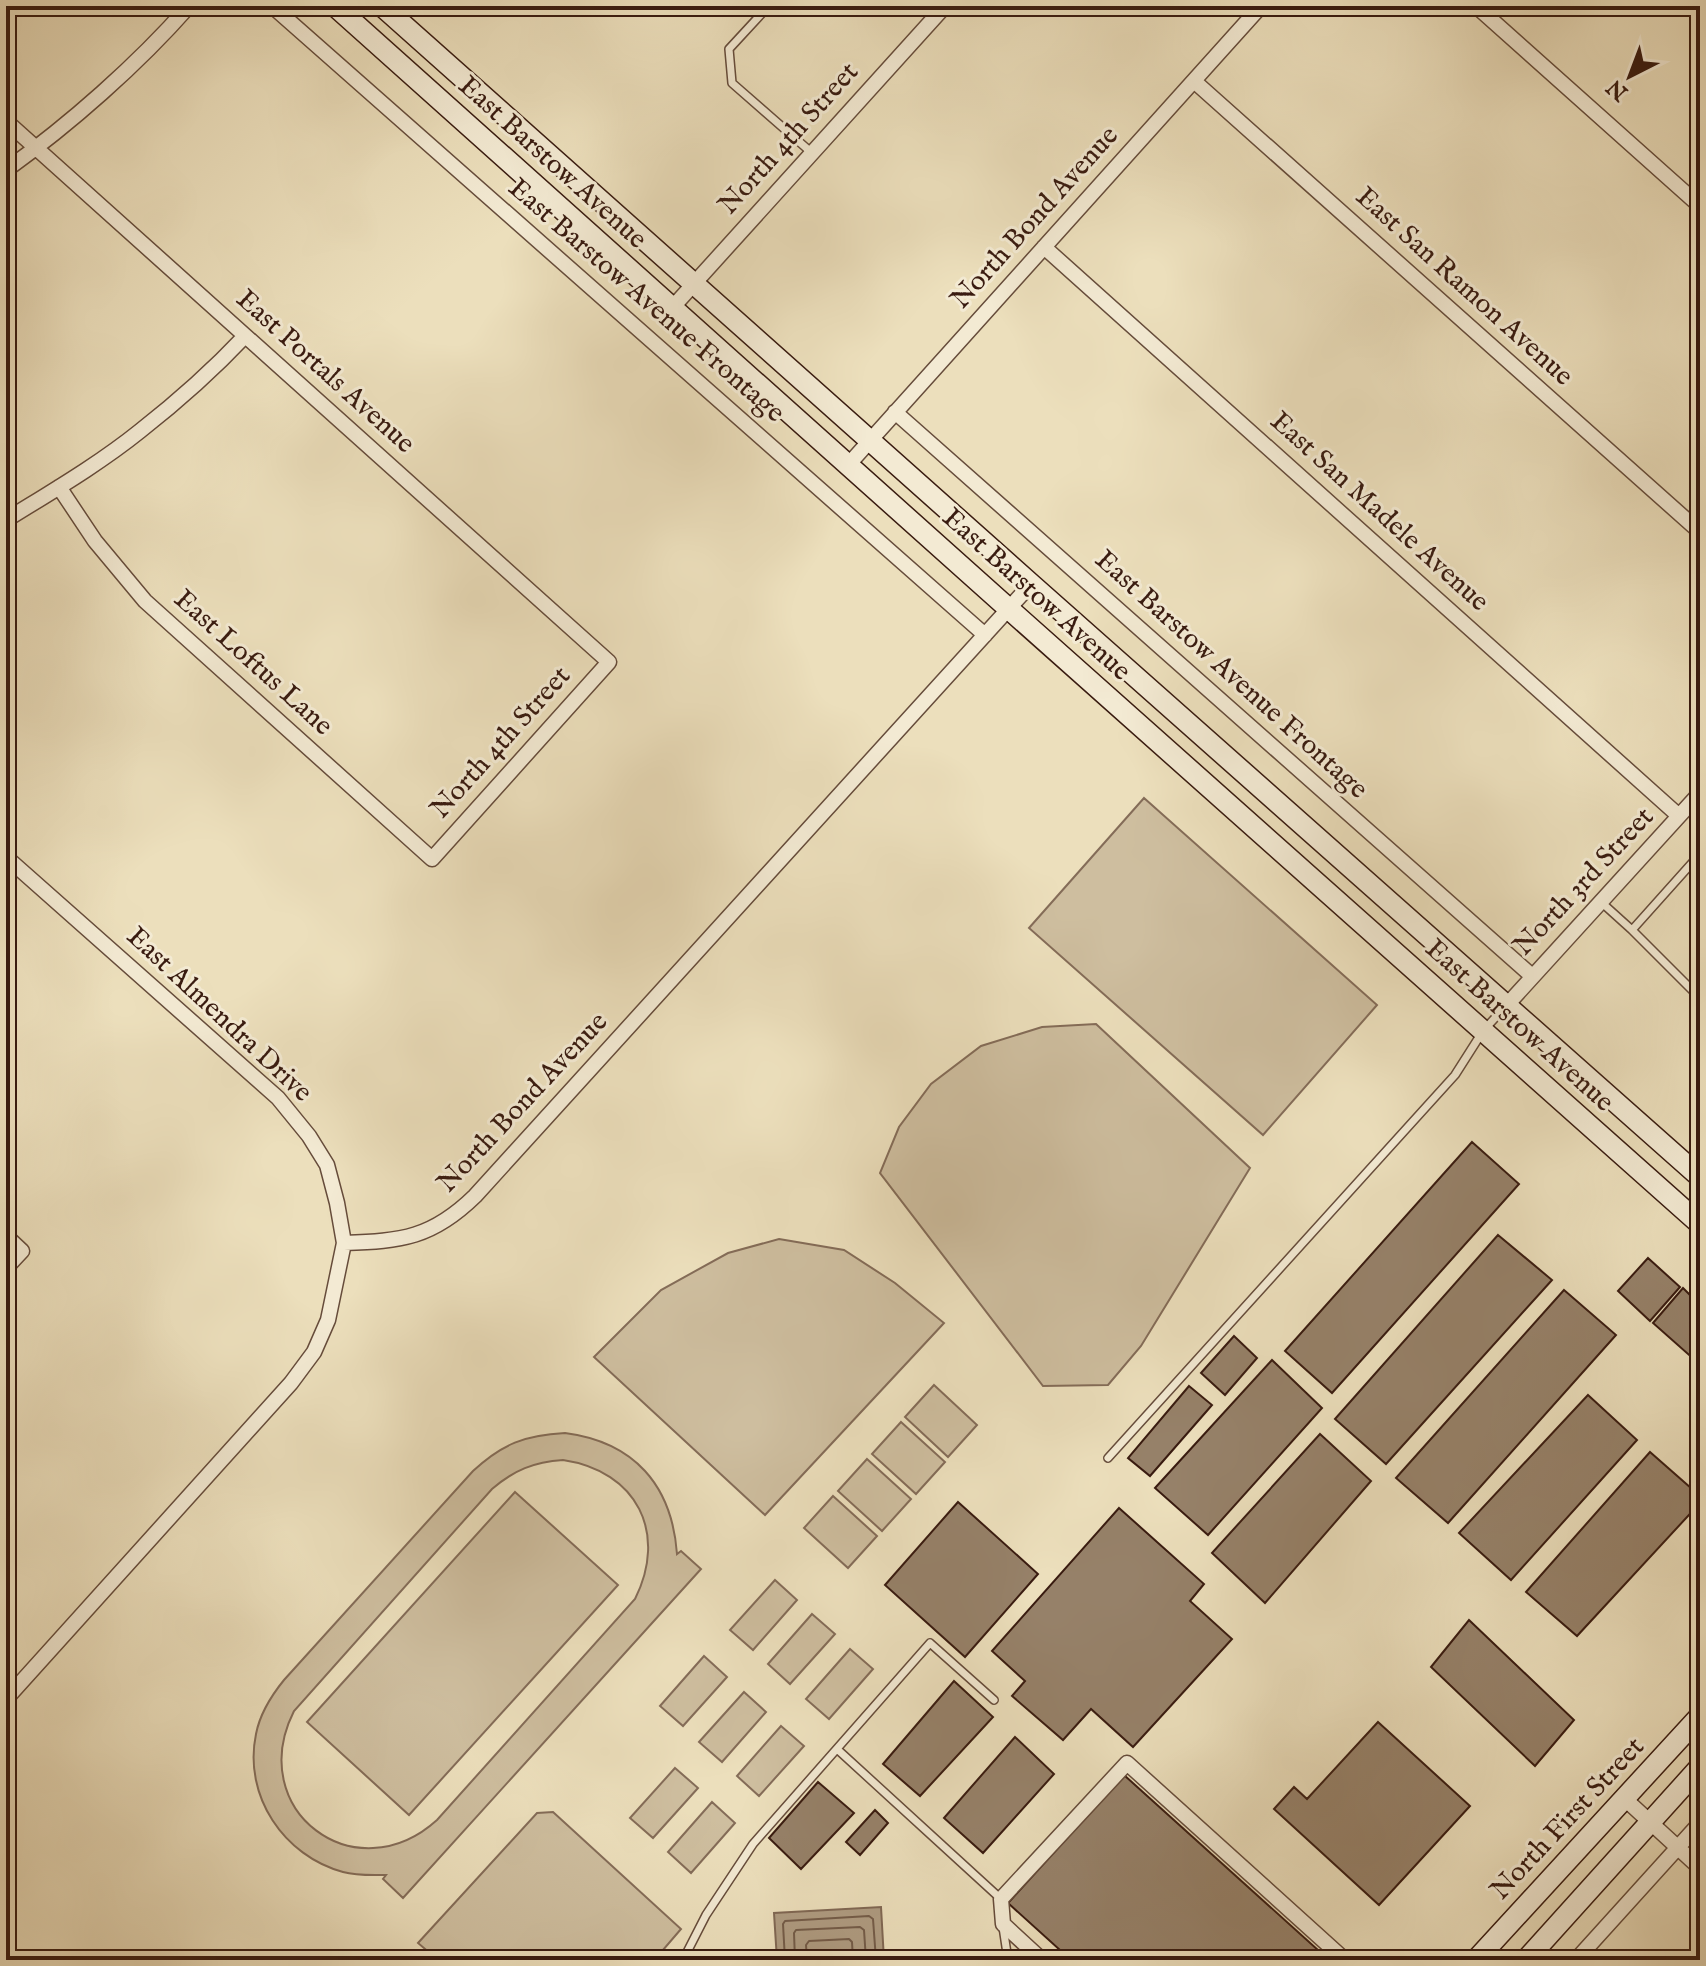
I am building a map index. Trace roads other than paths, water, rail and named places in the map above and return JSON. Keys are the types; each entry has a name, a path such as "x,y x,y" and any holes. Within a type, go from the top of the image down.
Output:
{"main road":[{"name":"East Barstow Avenue","path":"335,6 1700,1224"},
{"name":"East Barstow Avenue","path":"382,6 1700,1177"},
{"name":"North First Street","path":"1476,1960 1700,1716"},
{"path":"1526,1960 1700,1767"}],"street":[{"path":"6,170 36,148 139,58 189,6"},
{"name":"East Barstow Avenue Frontage","path":"272,6 985,635"},
{"name":"North 4th Street","path":"672,308 945,6"},
{"name":"North Bond Avenue","path":"849,464 1261,6"},
{"path":"1476,6 1700,206"},
{"name":"East San Ramon Avenue","path":"1194,81 1700,532"},
{"name":"East Portals Avenue","path":"6,121 609,662"},
{"name":"East San Madele Avenue","path":"1044,247 1679,816"},
{"path":"6,520 139,432 217,365 245,336"},
{"name":"East Barstow Avenue Frontage","path":"895,412 1532,976"},
{"name":"East Loftus Lane","path":"59,487 95,541 145,601 432,859"},
{"name":"North Bond Avenue","path":"344,1243 400,1239 429,1230 465,1206 1031,584"},
{"name":"North 4th Street","path":"432,859 609,662"},
{"name":"North 3rd Street","path":"1506,1006 1700,793"},
{"name":"East Almendra Drive","path":"6,857 278,1098 309,1136 327,1165 344,1243"},
{"path":"6,1236 22,1251 6,1268"},
{"path":"6,1699 291,1383 314,1352 328,1320 344,1243"},
{"path":"1042,1960 1003,1924 1001,1899 1127,1763 1345,1960"},
{"path":"1625,1799 1700,1868"},
{"path":"1576,1960 1700,1823"}],"lane":[{"path":"761,6 765,10 729,49 732,83 812,153"},
{"path":"1632,930 1700,854"},
{"path":"1601,902 1700,998"},
{"path":"1108,1458 1455,1075 1483,1031 1506,1006"},
{"path":"683,1960 706,1915 753,1844 930,1643 994,1700"},
{"path":"837,1749 1001,1899"},
{"path":"1003,1924 1008,1960"},
{"path":"1018,1960 1029,1948"}],"water":[{"path":"881,1907 884,1960 777,1960 774,1913"}]}
